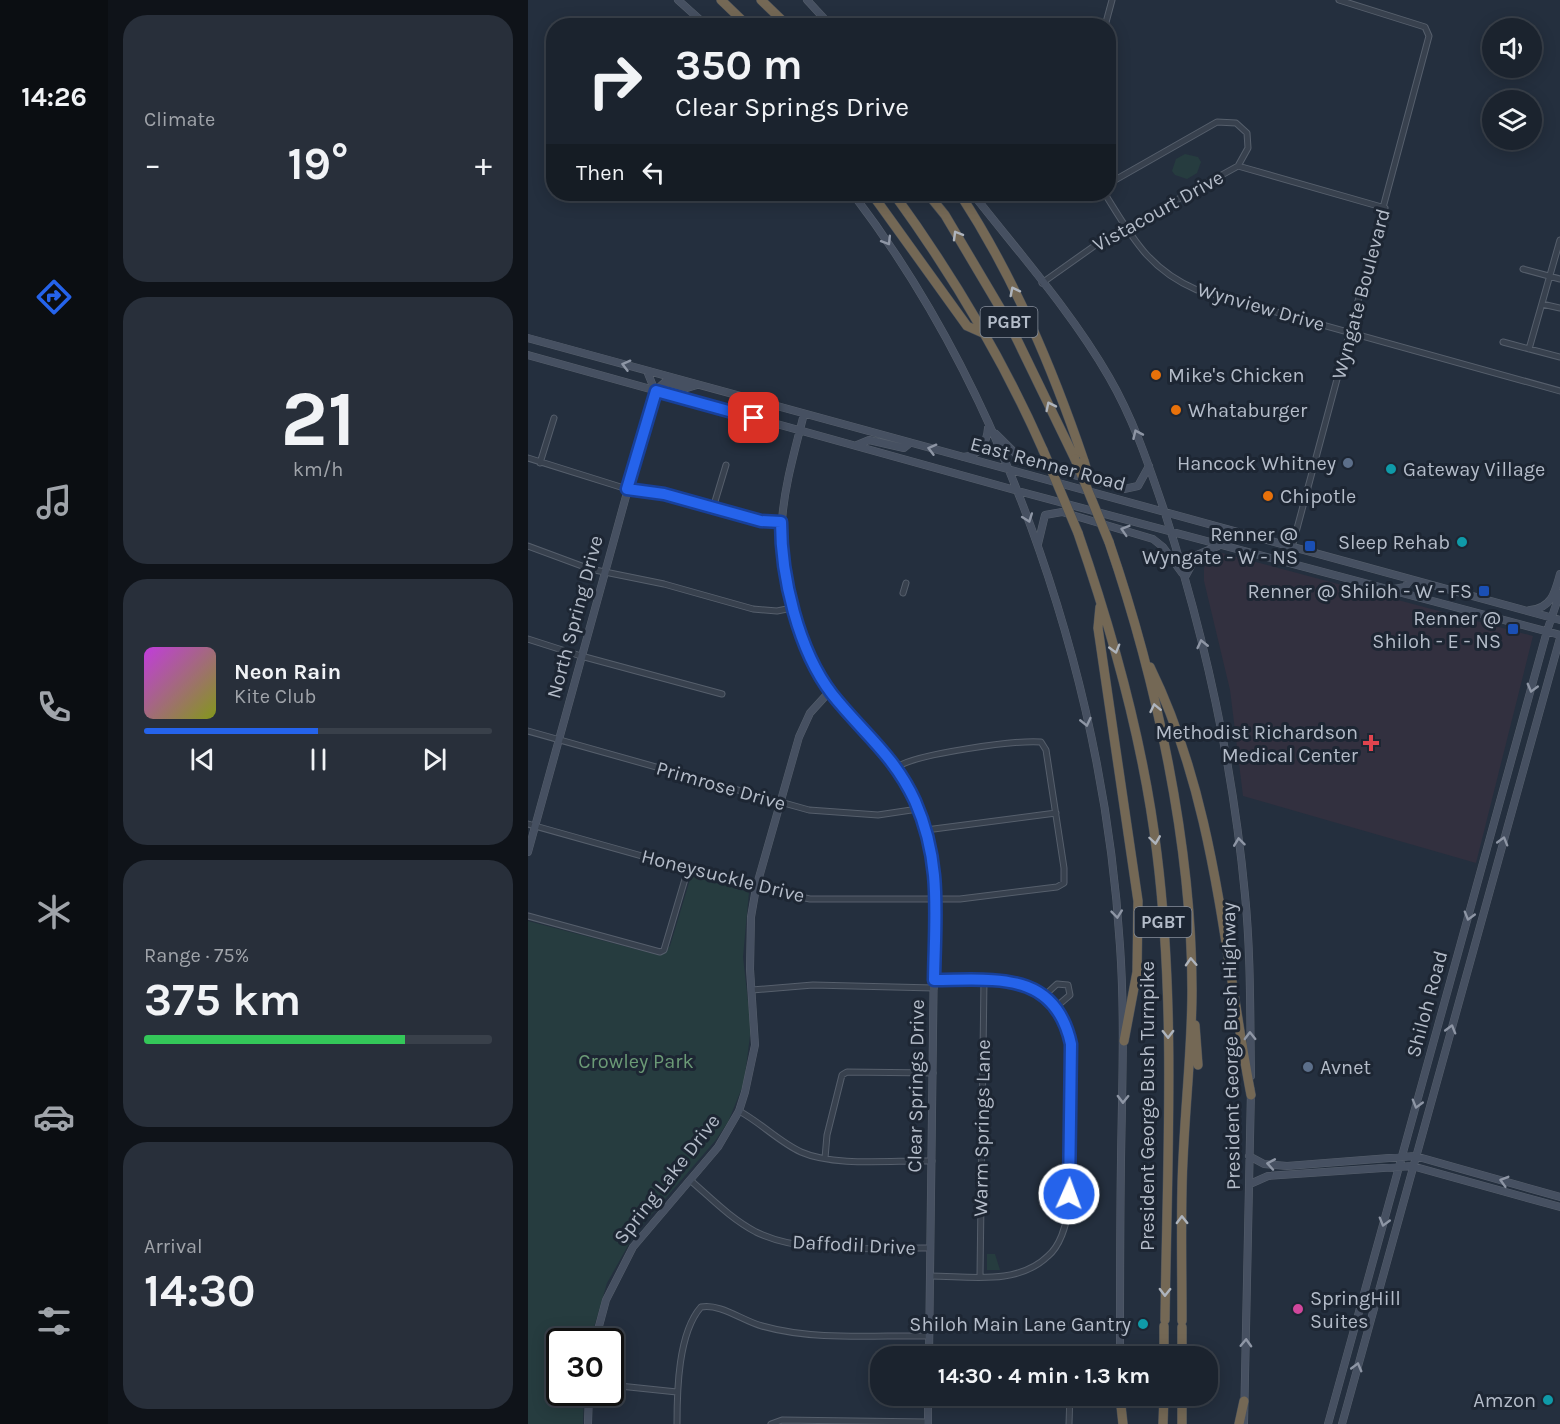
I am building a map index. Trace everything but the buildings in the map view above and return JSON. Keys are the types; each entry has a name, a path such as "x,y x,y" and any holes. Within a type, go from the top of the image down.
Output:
{"highway":[{"path":"721,0 740,18"},
{"path":"761,0 780,18"},
{"path":"877,201 967,326 985,334"},
{"name":"President George Bush Turnpike","path":"899,201 944,266 985,334 1044,450 1101,602 1123,680 1154,831 1162,898 1168,1035 1164,1346"},
{"name":"PGBT","path":"934,201 945,215 1009,323 1080,460"},
{"path":"964,201 985,233 1042,345 1080,460"},
{"name":"President George Bush Turnpike","path":"1080,460 1133,611 1177,813 1192,990 1182,1189 1182,1346"},
{"path":"1101,602 1098,628 1138,900 1137,972 1124,1041"},
{"path":"1143,652 1172,712 1206,827 1251,1095"},
{"path":"1192,990 1198,1065"},
{"path":"1239,1424 1244,1401"},
{"path":"1120,1406 1121,1424"},
{"path":"1163,1424 1164,1406"},
{"path":"1182,1406 1182,1424"}],"main road":[{"path":"678,0 698,18"},
{"path":"807,0 824,18"},
{"path":"859,201 879,227 943,330 1018,491 1038,544 1060,616 1101,786 1120,941 1124,1041 1120,1346"},
{"name":"President George Bush Highway","path":"978,201 1080,332 1127,411 1172,532 1215,702 1238,836 1249,959 1251,1095 1244,1424"},
{"name":"East Renner Road","path":"528,338 1556,619"},
{"path":"585,370 588,354"},
{"name":"East Renner Road","path":"528,355 1018,491 1560,636"},
{"path":"647,371 656,391 665,382 687,388 699,385"},
{"name":"North Spring Drive","path":"528,852 532,825 559,740 656,391"},
{"name":"Clear Springs Drive","path":"804,414 784,487 781,522 782,565 792,608 809,651 830,691 897,767 926,830 935,870 929,1346"},
{"path":"961,457 970,456 984,444 988,425"},
{"path":"988,425 1023,461 1124,489 1138,486 1149,466"},
{"path":"857,446 869,440 904,448 910,443"},
{"path":"1038,544 1045,515 1062,512 1153,539 1163,547 1185,577 1197,555 1210,547 1221,546"},
{"path":"1523,610 1534,610 1552,599 1560,574"},
{"path":"1391,589 1405,587 1410,580"},
{"path":"1436,601 1450,590"},
{"name":"Shiloh Road","path":"1328,1424 1547,631 1556,619 1560,593"},
{"name":"Shiloh Road","path":"1342,1424 1560,636"},
{"name":"Spring Lake Drive","path":"598,1328 606,1300 621,1267 651,1223 718,1147 739,1111 751,1072 754,1045 750,932 756,888 803,725 810,712 830,691"},
{"path":"1522,726 1535,729"},
{"path":"1479,881 1490,888"},
{"path":"1249,1156 1273,1166 1402,1155 1415,1156 1560,1197"},
{"path":"1316,1164 1318,1172"},
{"path":"1250,1184 1268,1176 1412,1166 1560,1207"},
{"path":"1361,1303 1373,1306"},
{"path":"588,1424 589,1406"},
{"path":"928,1406 928,1423"}],"street":[{"path":"1107,18 1112,0"},
{"name":"Wyngate Boulevard","path":"1288,562 1385,208 1429,36 1425,27 1339,0"},
{"path":"1116,179 1217,122 1236,123 1247,133 1248,148 1238,166"},
{"name":"Vistacourt Drive","path":"1042,283 1098,243 1238,166 1385,208"},
{"name":"Wynview Drive","path":"1109,201 1139,248 1158,268 1175,280 1197,290 1560,391"},
{"path":"1529,349 1560,240"},
{"path":"1523,269 1560,279"},
{"path":"1542,304 1560,308"},
{"path":"1503,342 1560,357"},
{"path":"540,463 554,418"},
{"path":"528,458 627,489 664,494 761,521 781,522"},
{"path":"713,508 726,465"},
{"path":"528,546 604,572 664,584 753,609 777,611 792,608"},
{"path":"903,593 906,583"},
{"path":"528,639 581,656 722,694"},
{"name":"Primrose Drive","path":"528,731 780,802 835,814 878,815 918,809"},
{"path":"897,767 905,761 931,754 1041,742 1046,750 1056,813 926,830"},
{"name":"Honeysuckle Drive","path":"532,825 756,888 810,899 935,900 1057,887 1064,883 1056,813"},
{"path":"528,916 660,952 666,946 688,869"},
{"path":"930,1276 1016,1275 1038,1265 1050,1255 1066,1222 1071,1139 1071,1044 1066,1024 1056,1007 1045,995 1030,986 1017,983 984,980 934,980"},
{"name":"Warm Springs Lane","path":"980,1276 984,980"},
{"path":"1045,995 1057,984 1068,985 1070,995 1056,1007"},
{"path":"752,990 813,985 934,988"},
{"path":"825,1158 827,1135 842,1075 847,1072 933,1073"},
{"path":"739,1111 799,1152 825,1158 932,1161"},
{"name":"Daffodil Drive","path":"690,1180 739,1221 756,1232 787,1243 825,1247 930,1248"},
{"path":"677,1424 677,1392 685,1342 701,1307 714,1306 753,1323 785,1332 929,1336"},
{"path":"624,1386 677,1392"},
{"path":"1069,1424 1070,1406"},
{"path":"771,1424 782,1420 928,1423"}],"shaded area":[{"name":"Methodist Richardson Medical Center","path":"1222,553 1533,636 1476,863 1243,796 1230,690 1204,581 1204,568 1210,556"}],"green space":[{"path":"1185,154 1198,157 1201,162 1197,173 1187,179 1175,175 1172,171 1176,159"},
{"name":"Crowley Park","path":"691,876 749,892 743,957 751,1028 744,1083 728,1122 715,1141 634,1235 607,1283 594,1328 546,1328 546,1406 584,1406 583,1424 528,1424 528,921 658,955 670,946"},
{"path":"987,1254 995,1254 1000,1270 987,1270"}],"place":[{"name":"Mike's Chicken","path":"1156,375"},
{"name":"Whataburger","path":"1176,410"},
{"name":"Hancock Whitney","path":"1348,463"},
{"name":"Gateway Village","path":"1391,469"},
{"name":"Chipotle","path":"1268,496"},
{"name":"Sleep Rehab","path":"1462,542"},
{"name":"Renner @ Wyngate - W - NS","path":"1310,546"},
{"name":"Renner @ Shiloh - W - FS","path":"1484,591"},
{"name":"Renner @ Shiloh - E - NS","path":"1513,629"},
{"name":"Methodist Richardson Medical Center","path":"1371,743"},
{"name":"Avnet","path":"1308,1067"},
{"name":"SpringHill Suites","path":"1298,1309"},
{"name":"Shiloh Main Lane Gantry","path":"1143,1324"},
{"name":"Amzon","path":"1548,1400"}],"route":[{"path":"754,418 656,391 627,489 664,494 761,521 781,522 782,565 792,608 809,651 830,691 892,759 914,799 931,844 935,870 934,980 984,980 1030,986 1044,994 1060,1012 1066,1024 1071,1044 1069,1194"}]}
